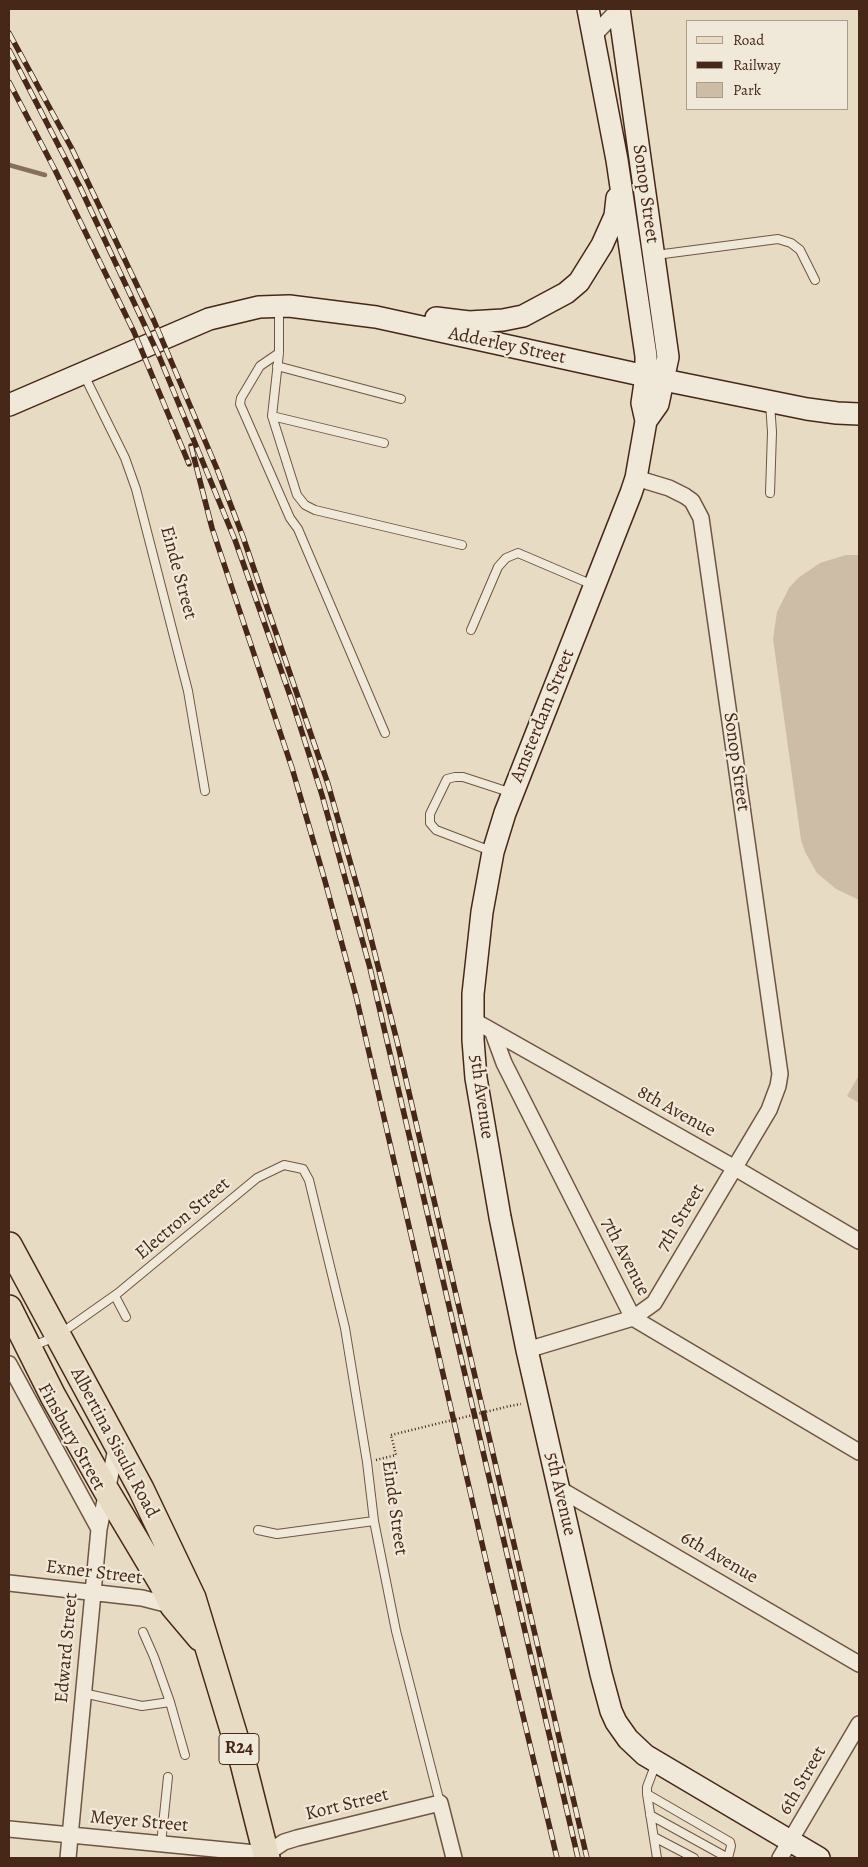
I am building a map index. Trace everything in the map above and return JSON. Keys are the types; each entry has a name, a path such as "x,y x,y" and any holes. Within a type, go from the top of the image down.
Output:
{"main road":[{"name":"Albertina Sisulu Road","path":"9,1245 141,1489 193,1598 243,1762 266,1856"},
{"name":"Albertina Sisulu Road","path":"9,1308 106,1490 161,1582 173,1606 207,1646"}],"street":[{"name":"Sonop Street","path":"588,9 617,160 646,356 655,378"},
{"name":"Sonop Street","path":"619,9 668,357 655,378"},
{"path":"592,36 619,9"},
{"path":"284,306 356,307 469,322 502,320 523,316 566,293 580,282 593,262 611,228 615,216 617,160"},
{"name":"Adderley Street","path":"9,406 219,316 259,307 284,306 376,317 655,378 837,413 859,414"},
{"name":"Amsterdam Street","path":"472,1020 482,912 493,852 512,793 636,478 646,421 642,403 655,378"},
{"name":"Sonop Street","path":"636,478 669,488 685,496 701,518 780,1067 778,1086"},
{"name":"8th Avenue","path":"472,1020 735,1168 859,1241"},
{"name":"5th Avenue","path":"472,1020 476,1078 500,1217 558,1488 611,1710 616,1722 628,1739 645,1755 786,1850 820,1858"},
{"name":"7th Avenue","path":"493,1033 504,1063 633,1318 859,1452"},
{"name":"7th Street","path":"527,1350 633,1318 654,1302 769,1110 778,1086"},
{"name":"Finsbury Street","path":"9,1364 99,1529"},
{"name":"Edward Street","path":"68,1858 99,1529 116,1444"},
{"name":"6th Avenue","path":"558,1488 859,1664"},
{"name":"Exner Street","path":"9,1583 142,1598 173,1606"},
{"name":"6th Street","path":"786,1850 859,1724"},
{"name":"Kort Street","path":"266,1856 284,1842 297,1838 440,1803"},
{"name":"Einde Street","path":"440,1803 454,1858"},
{"name":"Meyer Street","path":"9,1829 266,1856"}],"lane":[{"path":"654,255 778,239 791,243 800,250 815,280"},
{"path":"284,306 272,416 297,495 305,505 315,510 462,545"},
{"path":"279,353 260,366 241,398 240,404 290,518 298,529 385,733"},
{"path":"277,366 401,399"},
{"name":"Einde Street","path":"84,374 126,458 136,490 188,691 206,791"},
{"path":"770,401 772,432 770,493"},
{"path":"272,416 384,442"},
{"path":"471,630 498,567 506,558 518,553 595,586"},
{"path":"493,852 436,830 430,823 430,814 447,779 463,777 512,793"},
{"name":"Electron Street","path":"29,1348 57,1336 115,1296 257,1178 284,1165 297,1166"},
{"name":"Einde Street","path":"297,1166 302,1169 309,1180 339,1301 368,1462 374,1521 396,1631 440,1803"},
{"path":"115,1296 126,1317"},
{"path":"258,1530 277,1534 374,1521"},
{"path":"144,1632 170,1702 185,1755"},
{"path":"83,1693 142,1706 170,1702"},
{"path":"656,1762 647,1788 647,1794 657,1858"},
{"path":"161,1844 168,1777"},
{"path":"647,1794 730,1842 728,1858 650,1815"},
{"path":"654,1837 694,1858"}],"path":[{"path":"368,1462 396,1455 392,1435 522,1404"}],"green space":[{"path":"846,555 859,555 859,900 836,889 817,873 805,852 801,840 773,639 777,612 789,588 798,578 820,563"},
{"path":"859,1075 859,1103 847,1096"}],"waterway":[{"path":"9,165 45,175"}],"railway":[{"path":"9,33 72,149 154,321 217,469 243,537 328,784 363,907 397,1041 587,1858"},
{"path":"9,50 80,187 159,356 235,540 292,701 322,795 370,968 578,1858"},
{"path":"9,82 55,170 134,332 189,464"},
{"path":"191,446 212,528 292,768 356,996 487,1565 557,1858"}]}
